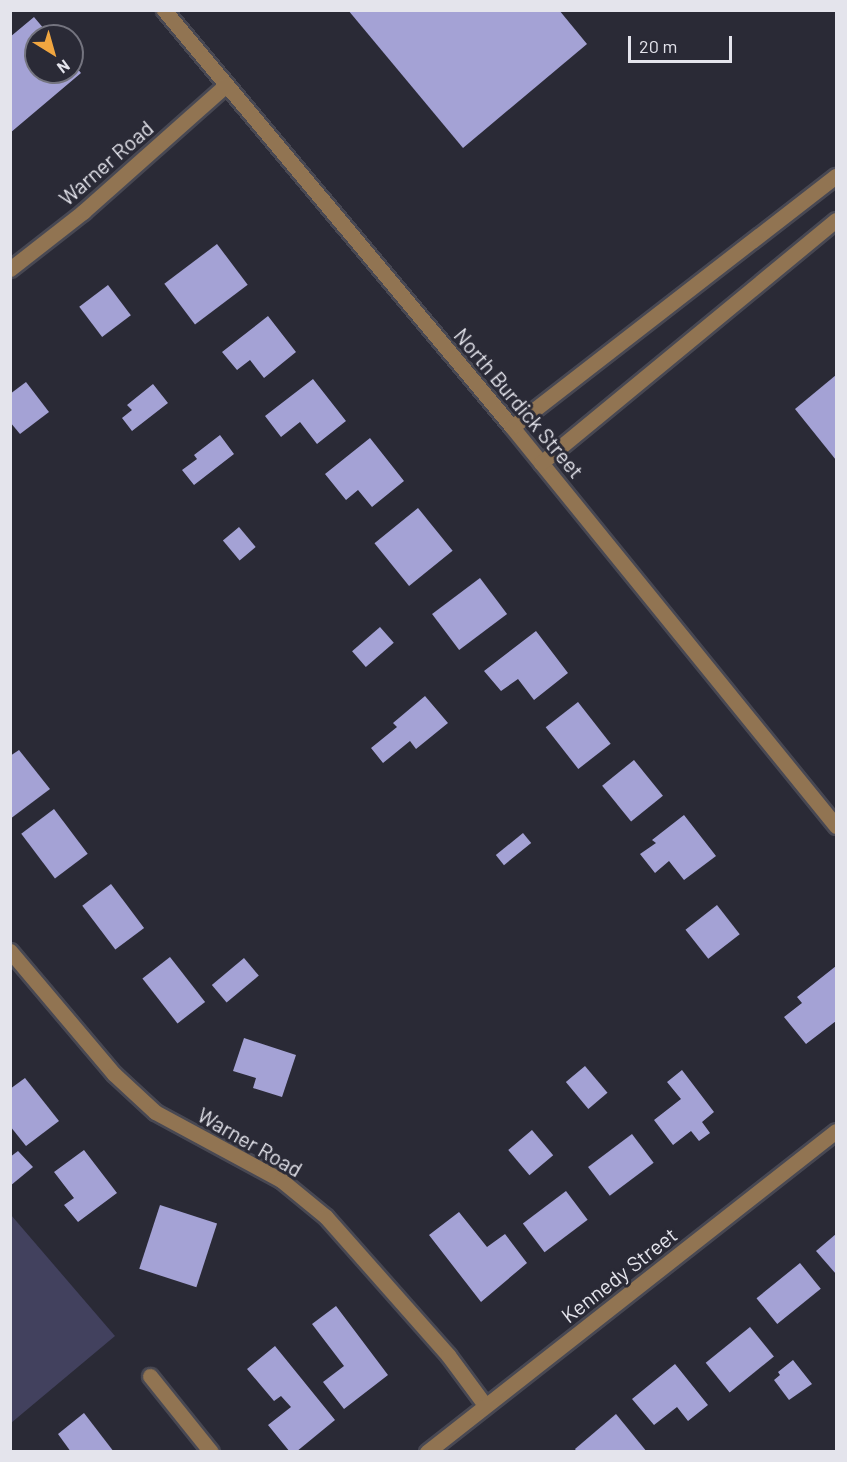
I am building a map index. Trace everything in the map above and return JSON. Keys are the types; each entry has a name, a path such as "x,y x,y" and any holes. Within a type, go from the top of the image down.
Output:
{"street":[{"name":"North Burdick Street","path":"165,10 512,427 837,826"},
{"name":"Warner Road","path":"10,269 83,212 226,85"},
{"path":"512,427 837,176"},
{"path":"541,463 837,220"},
{"name":"Warner Road","path":"10,951 114,1074 155,1112 281,1180 326,1217 448,1355 485,1405"},
{"name":"Kennedy Street","path":"427,1452 837,1131"},
{"path":"150,1376 211,1452"}],"shaded area":[{"path":"11,1215 115,1336 10,1423"}],"building":[{"path":"348,10 559,10 587,44 463,148"},
{"path":"34,17 40,24 26,24"},
{"path":"24,25 24,84 68,84 10,133 10,37"},
{"path":"217,244 248,285 195,324 164,284"},
{"path":"108,285 131,315 102,337 79,307"},
{"path":"268,316 296,352 264,378 250,360 237,370 222,352"},
{"path":"836,375 836,460 795,409"},
{"path":"313,379 346,421 317,444 300,422 281,437 265,416"},
{"path":"26,382 49,412 20,434 10,422 10,394"},
{"path":"153,384 168,403 132,431 122,418 132,410 127,405"},
{"path":"220,435 234,454 194,485 182,470 197,459 194,455"},
{"path":"370,438 404,481 372,507 358,490 346,500 325,474"},
{"path":"418,508 453,551 409,586 374,543"},
{"path":"239,527 256,547 240,560 223,540"},
{"path":"480,578 507,614 459,650 432,614"},
{"path":"380,627 394,643 366,667 352,651"},
{"path":"536,631 568,673 534,700 518,679 501,691 484,671"},
{"path":"425,696 448,723 416,749 410,741 383,763 371,748 397,727 393,723"},
{"path":"578,702 611,744 578,769 546,727"},
{"path":"19,750 50,789 10,819 10,756"},
{"path":"634,760 663,796 631,822 602,786"},
{"path":"54,809 88,854 55,878 21,834"},
{"path":"684,815 716,856 684,880 669,861 655,873 640,854 656,843 652,840"},
{"path":"523,833 531,843 504,865 496,855"},
{"path":"111,884 144,928 115,950 82,906"},
{"path":"717,905 740,934 708,959 685,930"},
{"path":"170,957 205,1002 178,1023 142,979"},
{"path":"244,958 259,976 227,1003 212,985"},
{"path":"836,966 836,1021 806,1044 784,1017 802,1003 797,997"},
{"path":"244,1038 296,1055 282,1097 253,1088 256,1078 233,1071"},
{"path":"585,1066 607,1093 588,1109 566,1082"},
{"path":"682,1070 714,1112 702,1122 710,1133 699,1141 691,1131 673,1145 654,1120 681,1099 667,1082"},
{"path":"25,1078 59,1121 26,1146 10,1126 10,1089"},
{"path":"532,1130 553,1155 529,1175 508,1150"},
{"path":"632,1134 654,1163 610,1196 588,1167"},
{"path":"84,1150 117,1193 78,1222 64,1205 74,1198 54,1172"},
{"path":"18,1151 33,1167 10,1186 10,1157"},
{"path":"566,1191 588,1220 545,1252 523,1223"},
{"path":"160,1205 217,1224 196,1287 139,1269"},
{"path":"459,1212 487,1247 505,1234 527,1263 481,1302 429,1235"},
{"path":"836,1234 836,1274 816,1251"},
{"path":"800,1263 821,1289 777,1324 756,1298"},
{"path":"336,1306 388,1375 344,1409 323,1382 344,1366 312,1324"},
{"path":"750,1327 774,1357 730,1392 706,1363"},
{"path":"275,1346 335,1420 296,1452 290,1452 268,1425 291,1407 281,1396 274,1401 247,1369"},
{"path":"793,1360 812,1384 789,1400 774,1380 780,1375 778,1372"},
{"path":"675,1364 708,1405 688,1421 677,1407 654,1425 632,1399"},
{"path":"84,1413 114,1452 71,1452 58,1434"},
{"path":"616,1414 647,1452 577,1452 575,1449"}]}
